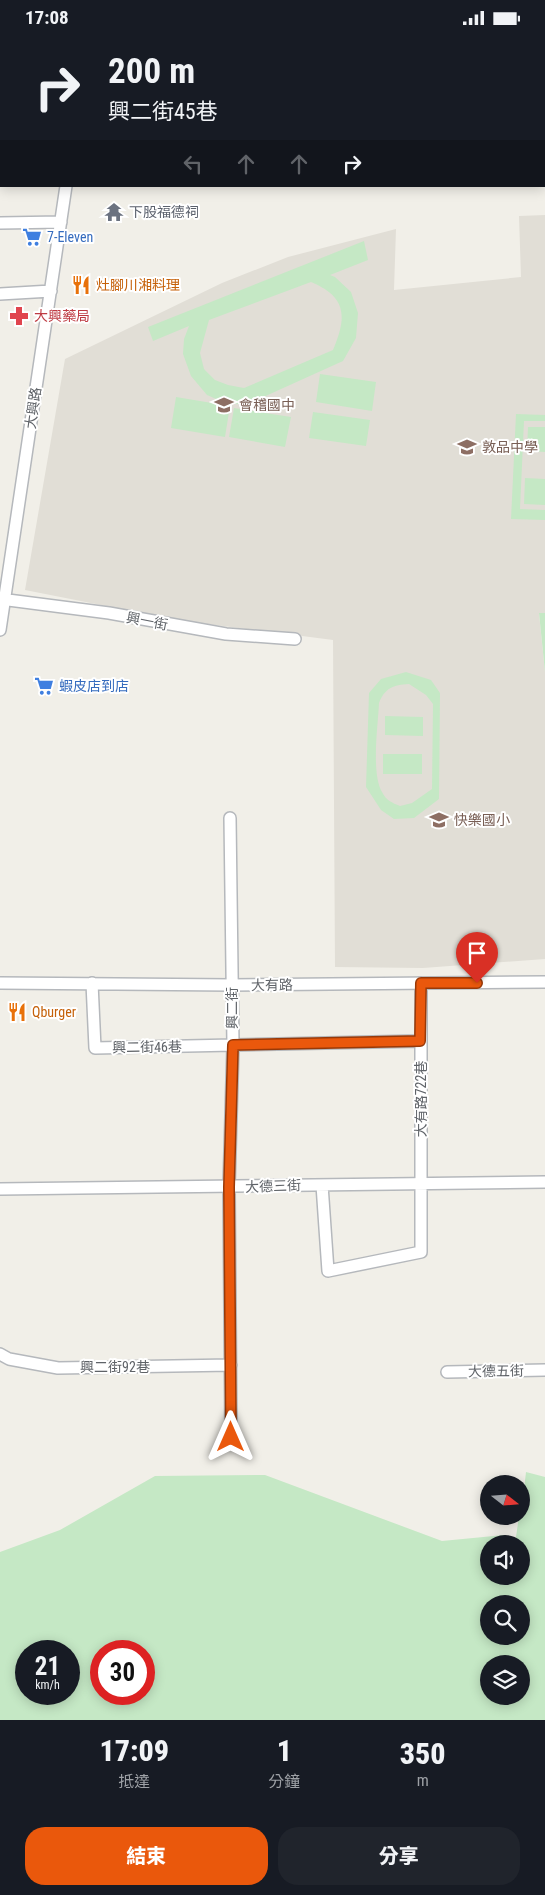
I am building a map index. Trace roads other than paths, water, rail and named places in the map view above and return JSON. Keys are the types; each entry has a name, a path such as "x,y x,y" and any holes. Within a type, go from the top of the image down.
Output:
{"street":[{"name":"大興路","path":"0,630 2,599 66,187"},
{"path":"0,223 61,222"},
{"path":"0,294 51,291"},
{"name":"興一街","path":"2,599 109,613 226,634 295,639"},
{"name":"興二街","path":"230,818 233,1045 229,1187 231,1437"},
{"name":"大有路","path":"0,983 232,985 545,982"},
{"name":"興二街46巷","path":"92,983 95,1048 233,1045"},
{"name":"大有路722巷","path":"322,1185 328,1271 421,1252 421,983"},
{"path":"233,1045 420,1041"},
{"name":"大德三街","path":"0,1189 141,1185 229,1187 292,1184 421,1185 545,1182"},
{"name":"興二街92巷","path":"0,1354 9,1359 58,1368 231,1365"},
{"name":"大德五街","path":"447,1372 545,1370"}],"place":[{"name":"下股福德祠","path":"114,212"},
{"name":"7-Eleven","path":"32,237"},
{"name":"灶腳川湘料理","path":"81,285"},
{"name":"大興藥局","path":"19,316"},
{"name":"會稽國中","path":"224,405"},
{"name":"敦品中學","path":"467,447"},
{"name":"蝦皮店到店","path":"44,686"},
{"name":"快樂國小","path":"439,820"},
{"name":"Qburger","path":"17,1012"}]}
